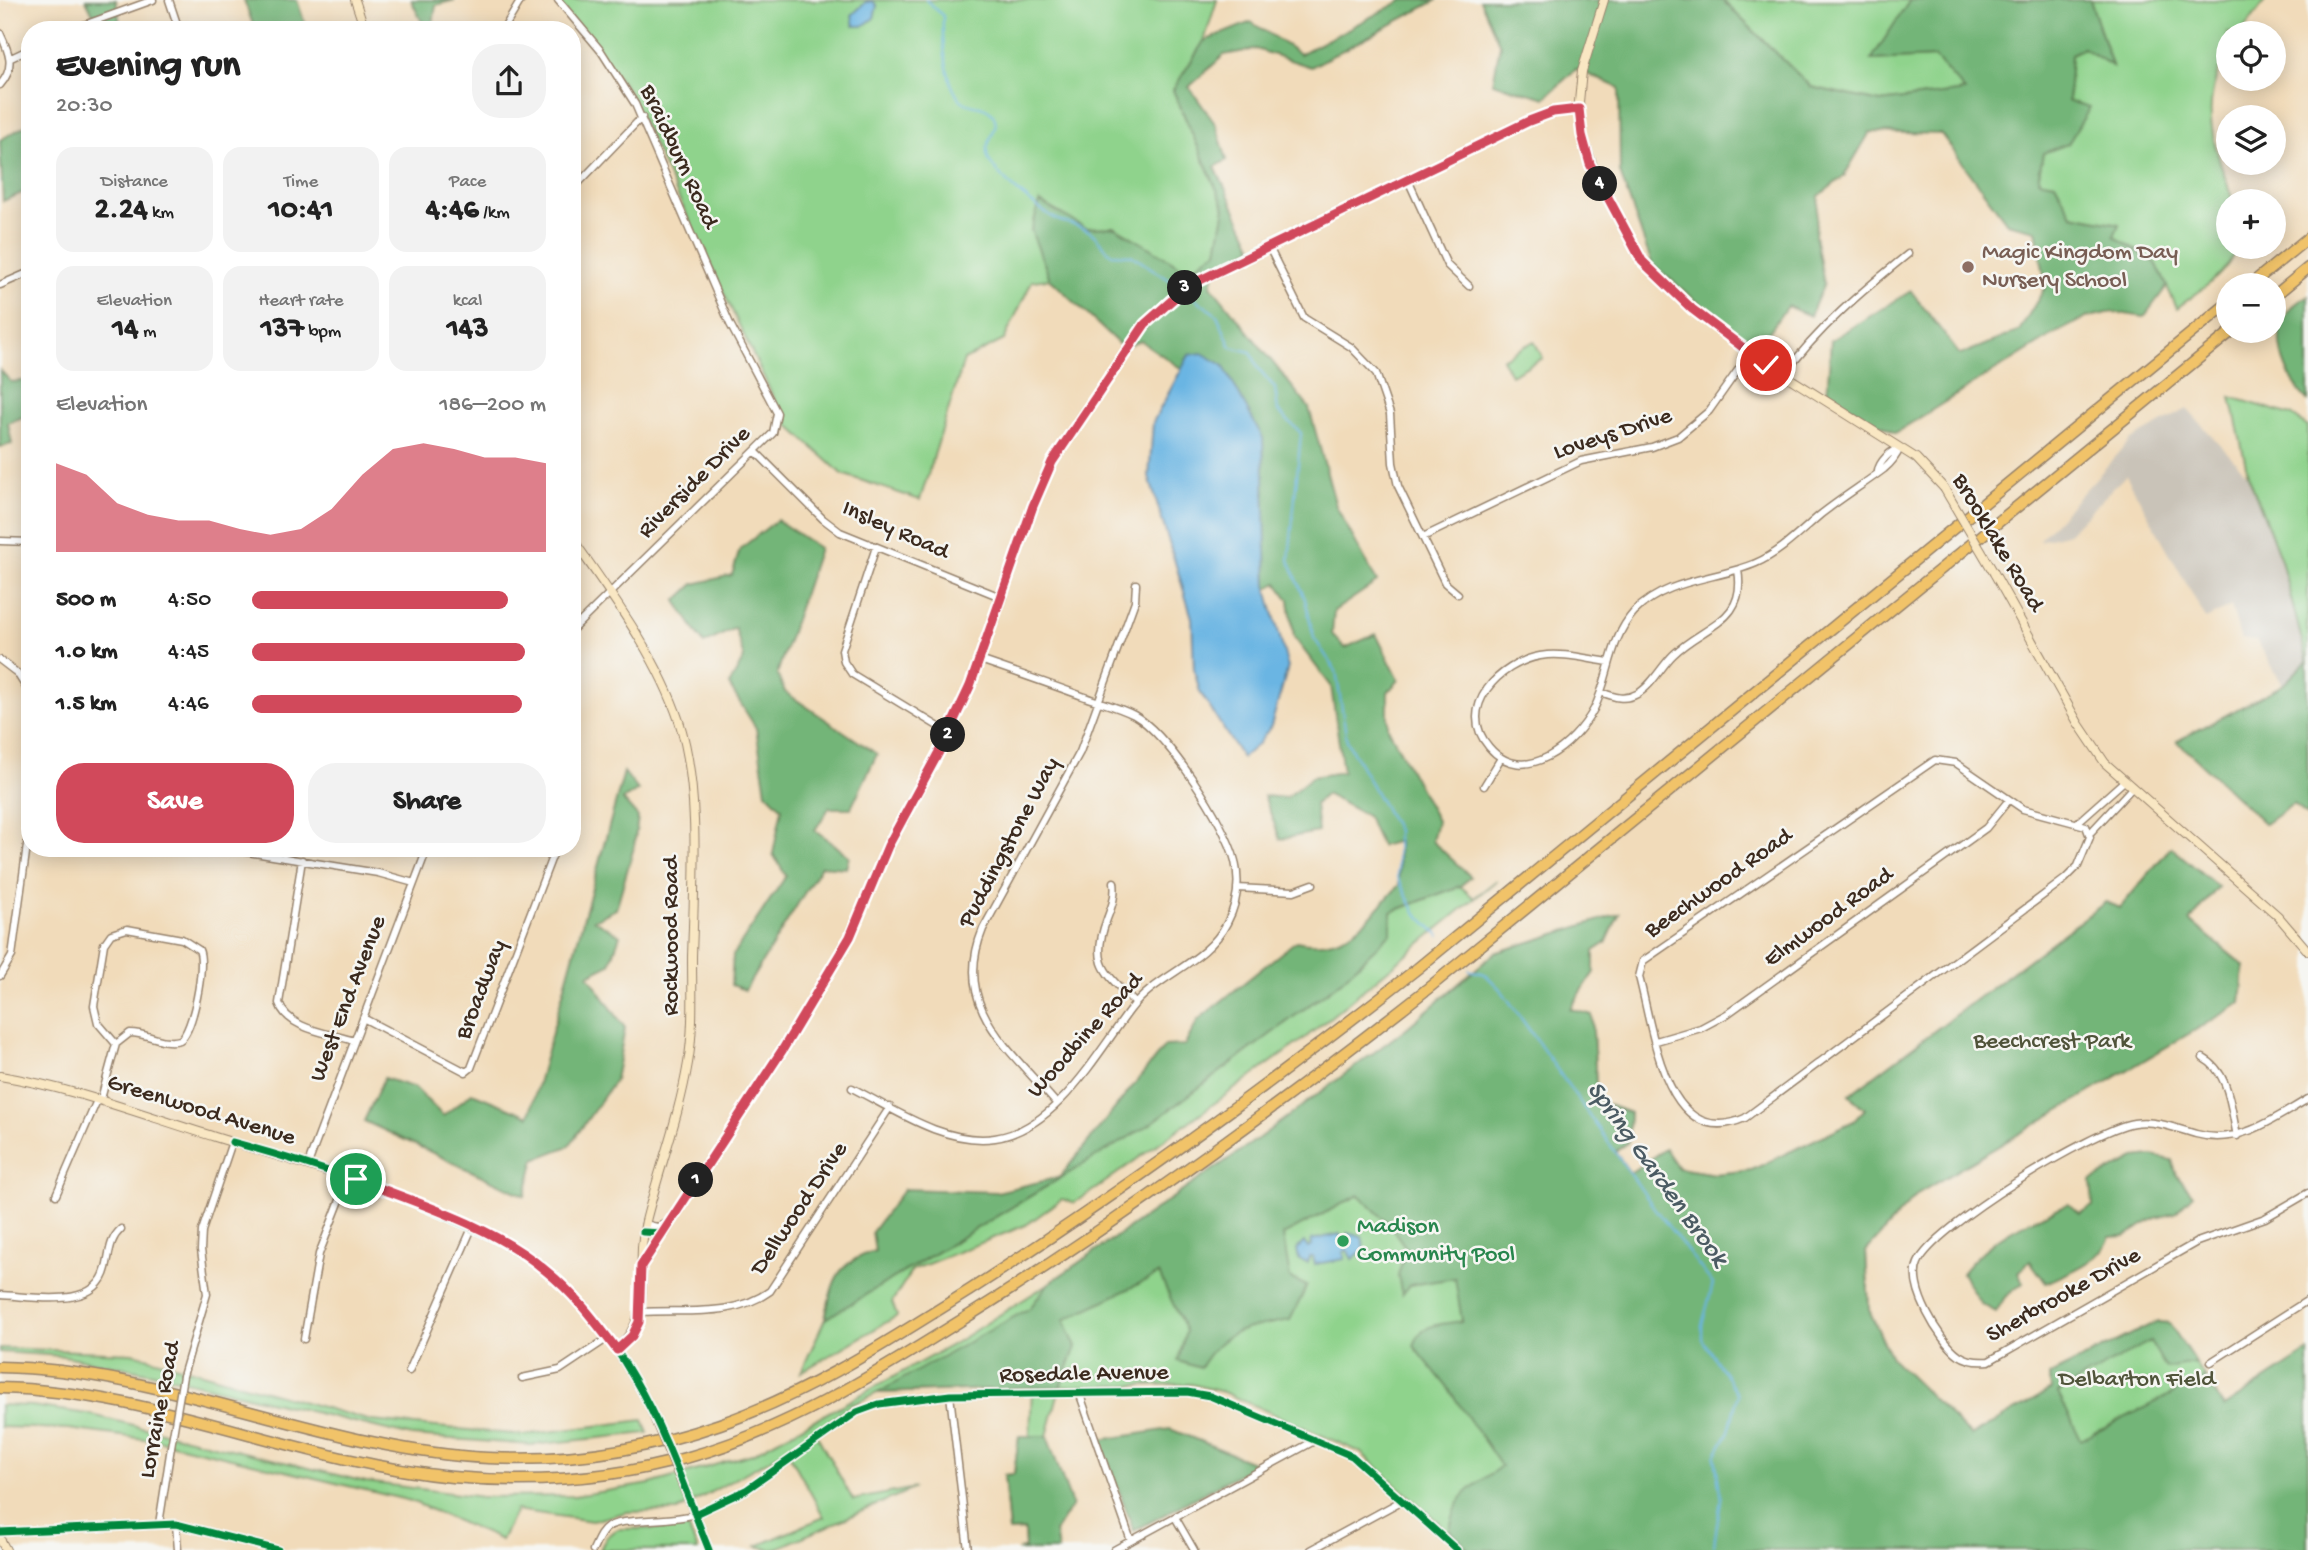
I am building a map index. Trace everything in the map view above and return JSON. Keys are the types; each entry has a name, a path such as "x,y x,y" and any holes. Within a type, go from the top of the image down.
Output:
{"highway":[{"path":"2265,273 2308,238"},
{"path":"2286,286 2308,268"},
{"path":"0,1367 105,1379 380,1443 489,1458 567,1457 642,1446 721,1424 790,1395 851,1363 1025,1254 1155,1166 1296,1063 1418,968 2216,313"},
{"path":"0,1388 103,1400 406,1472 494,1480 569,1478 646,1467 727,1445 798,1416 862,1381 1016,1287 1309,1082 1441,978 2217,343"}],"street":[{"path":"95,21 153,0"},
{"path":"169,0 177,21"},
{"path":"355,0 362,21"},
{"path":"508,21 521,0"},
{"name":"Braidburn Road","path":"558,0 575,21"},
{"name":"Brooklake Road","path":"1604,0 1582,71 1579,109 1582,135 1590,164 1642,261 1671,290 1750,353 1927,467 1944,488 2093,748 2123,782 2278,916 2308,951"},
{"name":"Braidburn Road","path":"581,28 613,68 642,117 739,344"},
{"path":"0,33 11,58 8,73 0,85"},
{"path":"11,58 21,53"},
{"path":"641,1266 783,1049 846,946 888,846 949,733 980,660 1033,506 1058,452 1145,324 1177,293 1268,245 1544,114 1579,109"},
{"path":"581,181 642,117"},
{"path":"1408,180 1447,265 1469,286"},
{"path":"1268,245 1304,318 1351,347 1376,373 1390,414 1395,476 1445,583 1458,594"},
{"path":"1783,376 1805,345 1860,293 1908,254"},
{"path":"0,285 21,276"},
{"name":"Riverside Drive","path":"581,622 773,433 777,415 739,344"},
{"name":"Loveys Drive","path":"1423,537 1581,461 1652,447 1678,437 1709,411 1750,353"},
{"path":"1608,662 1573,656 1539,656 1515,666 1491,683 1480,700 1478,726 1485,743 1501,758 1525,764 1547,758 1582,727 1601,692 1608,662 1620,631 1645,603 1690,580 1738,570 1781,549 1878,471 1893,449 1900,448"},
{"name":"Insley Road","path":"755,451 831,526 876,547 1003,597"},
{"path":"0,541 21,542"},
{"path":"876,547 843,645 844,662 852,674 949,733"},
{"name":"Rockwood Road","path":"581,551 611,594 672,704 686,748 691,791 690,1046 682,1090 644,1228 640,1312 636,1329 617,1350"},
{"path":"1601,692 1621,698 1641,692 1676,651 1712,628 1731,610 1740,595 1738,570"},
{"name":"Puddingstone Way","path":"1056,1103 984,1018 975,995 973,970 983,929 1069,773 1135,601 1136,584"},
{"path":"0,660 21,679"},
{"name":"Woodbine Road","path":"852,1088 952,1135 978,1139 1013,1133 1036,1120 1056,1103 1135,1003 1215,940 1228,920 1237,888 1232,850 1175,752 1142,720 1098,701 980,660"},
{"path":"1484,786 1501,758"},
{"name":"Beechwood Road","path":"2091,832 2078,822 2036,814 2008,801 1950,761 1931,761 1647,956 1641,965 1639,977 1670,1090 1686,1112 1701,1121 1718,1124 1745,1118 2065,879 2082,859 2091,832 2131,789"},
{"path":"2078,822 2123,782"},
{"name":"Elmwood Road","path":"1656,1041 1701,1028 1727,1014 1986,828 2008,801"},
{"path":"0,976 12,956 25,857"},
{"path":"282,857 378,873 414,883"},
{"name":"West End Avenue","path":"308,1164 424,857"},
{"name":"Broadway","path":"363,1018 466,1072 471,1068 552,857"},
{"path":"302,860 279,1003 284,1014 295,1023 354,1041"},
{"path":"1114,882 1115,899 1099,944 1099,958 1106,974 1135,1003"},
{"path":"1237,888 1294,891 1313,884"},
{"path":"56,1195 100,1099 116,1044 130,1033 147,1034 168,1042 187,1035 203,961 195,946 182,939 128,929 115,932 107,938 103,947 94,1013 106,1034 116,1044"},
{"path":"2203,1058 2216,1066 2225,1083 2236,1136 2251,1131 2308,1099"},
{"name":"Greenwood Avenue","path":"0,1076 100,1099 349,1177 472,1228 508,1245 546,1270 581,1304 617,1350 650,1408 709,1550"},
{"name":"Dellwood Drive","path":"640,1312 734,1309 752,1303 770,1291 890,1107"},
{"name":"Sherbrooke Drive","path":"2236,1136 2209,1138 2148,1122 2113,1129 1997,1194 1929,1246 1916,1269 1919,1297 1951,1348 1966,1359 1990,1361 2197,1242 2265,1218 2308,1193"},
{"name":"Lorraine Road","path":"159,1524 183,1376 207,1294 208,1278 201,1250 202,1231 232,1142"},
{"path":"304,1339 313,1274 349,1177"},
{"path":"644,1228 668,1223"},
{"path":"0,1295 71,1297 86,1293 103,1278 111,1240 121,1228"},
{"path":"409,1371 472,1228"},
{"path":"644,1228 663,1233"},
{"path":"2211,1362 2308,1300"},
{"path":"522,1378 560,1370 608,1338"},
{"name":"Rosedale Avenue","path":"695,1514 731,1499 867,1408 950,1395 1198,1393 1316,1440 1361,1462 1457,1550"},
{"path":"950,1395 962,1519 968,1550"},
{"path":"1080,1395 1131,1541"},
{"path":"1114,1550 1316,1440"},
{"path":"1311,1550 1403,1500"},
{"path":"593,1550 603,1530 614,1523 668,1521 695,1514"},
{"path":"1175,1517 1194,1550"},
{"path":"176,1524 178,1550"},
{"path":"0,1532 176,1524 278,1550"},
{"path":"0,1539 6,1550"}],"shaded area":[{"path":"2187,409 2248,475 2281,560 2307,661 2283,685 2257,641 2241,639 2231,606 2206,619 2126,475 2069,533 2038,541 2131,440"}],"green space":[{"path":"86,0 116,0 120,21 96,21"},
{"path":"244,0 297,0 304,21 252,21"},
{"path":"411,0 455,0 436,5 433,21 422,21"},
{"path":"556,0 1217,0 1204,41 1173,90 1225,208 1217,251 1188,271 1115,227 1031,230 1050,279 1032,281 1004,340 964,360 920,500 842,474 785,422 627,89 581,31 581,21 573,21"},
{"path":"1403,0 1437,0 1311,67 1256,49 1224,55 1189,87 1216,125 1227,160 1215,167 1253,247 1215,270 1211,285 1309,408 1336,506 1377,582 1334,611 1332,634 1345,648 1376,634 1399,680 1388,692 1388,728 1437,821 1432,841 1471,877 1460,886 1391,912 1391,933 1340,982 1149,1125 825,1319 838,1275 851,1261 875,1251 872,1232 904,1189 997,1192 1060,1177 1165,1046 1185,1045 1198,1020 1296,941 1329,942 1343,937 1366,920 1399,885 1398,841 1381,846 1367,816 1326,794 1315,804 1318,832 1280,839 1264,796 1286,798 1312,777 1343,772 1331,686 1294,637 1289,600 1277,583 1267,589 1263,438 1189,355 1182,369 1141,341 1122,347 1050,279 1031,230 1040,202 1086,228 1115,227 1188,271 1217,251 1225,208 1173,90 1204,41 1251,22 1300,54"},
{"path":"1480,0 1722,0 1811,87 1880,102 1965,91 1935,57 1871,60 1910,0 2090,0 2112,66 2084,48 2071,54 2068,101 2090,107 2068,144 2043,153 2038,180 2055,183 2072,215 2119,224 2114,236 2156,263 2167,286 2144,317 2112,312 2085,318 2054,334 1895,433 1827,394 1831,340 1911,291 1960,355 2019,331 2046,286 2036,230 2007,223 1941,134 1870,132 1844,176 1819,196 1815,235 1824,284 1810,316 1787,306 1756,351 1652,264 1620,173 1619,88 1576,69 1545,98 1493,83 1500,45"},
{"path":"1722,0 1910,0 1872,60 1935,57 1965,91 1880,102 1811,87"},
{"path":"2090,0 2266,0 2250,21 2216,21 2212,132 2216,146 2216,175 2225,175 2229,189 2216,189 2216,259 2231,259 2221,273 2216,273 2216,278 2177,308 2156,263 2114,236 2119,224 2072,215 2055,183 2038,181 2043,152 2089,107 2068,101 2071,54 2084,48 2112,65"},
{"path":"21,128 21,193 3,201 0,140"},
{"path":"2308,296 2308,401 2290,375 2280,346 2280,343 2286,343 2286,317 2294,306"},
{"path":"1534,341 1543,358 1511,375 1502,359"},
{"path":"0,370 11,382 21,381 21,418 8,423 12,444 0,447"},
{"path":"2231,397 2291,415 2308,427 2308,664 2281,560 2248,475"},
{"path":"777,520 819,548 777,674 785,692 877,754 851,808 829,808 815,830 849,856 846,868 821,866 745,990 731,985 733,955 786,876 773,854 782,808 766,792 756,728 729,685 744,658 735,628 704,644 676,601 694,584 732,575 740,549"},
{"path":"2307,661 2308,816 2293,804 2265,824 2177,741 2283,685"},
{"path":"624,772 638,790 623,800 638,817 634,847 616,909 594,920 620,935 610,964 588,975 625,1028 615,1080 569,1146 535,1159 525,1196 364,1121 384,1078 415,1088 443,1116 472,1093 529,1116"},
{"path":"2171,847 2218,887 2190,921 2244,966 2241,1003 1917,1194 1866,1251 1869,1310 1891,1359 1971,1436 2051,1390 2050,1375 2156,1322 2169,1323 2224,1407 2308,1352 2308,1550 1469,1550 1360,1452 1223,1392 1191,1384 1060,1387 1046,1440 1072,1505 1055,1532 1058,1550 1018,1550 1025,1548 1024,1530 1009,1531 1004,1475 1014,1474 1019,1436 1030,1436 1032,1387 877,1393 851,1405 815,1432 853,1500 915,1488 773,1550 757,1546 824,1517 787,1450 677,1511 627,1512 592,1521 516,1510 501,1540 411,1501 160,1441 68,1429 0,1427 0,1405 32,1406 88,1414 366,1482 482,1497 574,1496 650,1484 752,1454 952,1345 1048,1284 1259,1138 1403,1031 1495,953 1619,914 1606,943 1594,951 1594,972 1570,1009 1592,1015 1597,1101 1630,1113 1628,1142 1615,1152 1630,1173 1665,1149 1678,1168 1715,1174 1752,1170 1854,1121 1865,1109 1849,1095 2106,902 2120,908"},
{"name":"Beechcrest Park","path":"2171,847 2218,887 2190,921 2244,966 2241,1003 1917,1194 1866,1251 1869,1310 1891,1358 1971,1436 2051,1390 2050,1375 2156,1322 2169,1323 2196,1363 2166,1368 2150,1341 2058,1393 2081,1440 2205,1377 2224,1407 2308,1352 2308,1550 1469,1550 1450,1531 1456,1507 1467,1492 1501,1466 1448,1388 1414,1346 1417,1338 1426,1329 1462,1321 1455,1278 1410,1285 1402,1295 1398,1276 1406,1248 1389,1224 1359,1195 1283,1235 1290,1278 1307,1286 1290,1320 1249,1328 1228,1337 1200,1368 1178,1361 1186,1331 1159,1274 1064,1320 1076,1347 1060,1387 877,1393 1030,1308 1048,1284 1259,1138 1403,1031 1495,953 1619,914 1606,943 1594,951 1594,972 1570,1009 1592,1015 1597,1101 1630,1113 1628,1142 1615,1152 1630,1173 1665,1149 1678,1168 1715,1174 1752,1170 1854,1121 1865,1109 1849,1095 2106,902 2120,908"},
{"path":"1497,880 1305,1038 1097,1188 1074,1203 1062,1199 1026,1225 912,1270 892,1302 897,1316 801,1372 825,1319 1149,1125 1340,982 1391,912 1460,886 1474,898"},
{"path":"2152,1156 2172,1160 2177,1176 2193,1195 2175,1213 2156,1218 2125,1236 2110,1237 2106,1246 2092,1260 2046,1283 2030,1261 2018,1273 2023,1283 2005,1297 1996,1312 1981,1304 1962,1273 1985,1249 2010,1231 2068,1204 2080,1213 2093,1206 2091,1181 2135,1158"},
{"path":"0,1348 132,1353 371,1421 523,1435 643,1420 648,1433 531,1445 412,1436 152,1373 64,1356 0,1352"},
{"path":"1170,1429 1257,1464 1134,1531 1100,1440"},
{"path":"1019,1436 1047,1436 1072,1505 1055,1532 1058,1550 1018,1550 1025,1548 1024,1530 1009,1531 1004,1475 1014,1474"},
{"path":"688,1528 698,1550 600,1550 606,1537 618,1529"}],"water":[{"path":"873,1 877,6 874,18 863,26 854,26 852,15 866,2"},
{"path":"1202,353 1223,365 1263,438 1267,589 1288,667 1271,726 1258,744 1242,758 1200,692 1194,670 1192,618 1149,477 1153,422 1189,355"},
{"path":"1347,1233 1362,1237 1365,1249 1352,1259 1347,1250 1343,1252 1345,1259 1315,1264 1313,1257 1309,1257 1308,1263 1299,1260 1297,1249 1304,1242 1308,1248 1312,1246 1311,1240 1340,1234 1342,1242 1346,1241"}],"waterway":[{"name":"Spring Garden Brook","path":"926,0 943,16 946,62 958,96 964,102 987,110 993,115 995,126 987,154 1001,176 1050,216 1090,231 1111,254 1131,255 1182,288"},
{"name":"Spring Garden Brook","path":"1186,292 1217,315 1231,347 1251,352 1258,368 1275,388 1278,411 1301,433 1289,560 1305,599 1314,638 1336,671 1347,741 1397,830 1397,877 1415,912 1440,936"},
{"name":"Spring Garden Brook","path":"1469,970 1485,974 1502,991 1655,1209 1713,1284 1702,1325 1702,1339 1738,1394 1729,1431 1715,1456 1721,1500 1713,1550"}],"cycle path":[{"path":"643,1232 663,1233 783,1049 850,937 888,846 940,750 970,686 1033,506 1058,452 1145,324 1177,293 1220,268 1544,114 1579,109"},
{"path":"232,1142 341,1175 394,1195 507,1245 541,1266 594,1318 635,1380 666,1442 709,1550"},
{"path":"695,1514 746,1490 857,1412 879,1404 950,1395 1187,1392 1210,1396 1352,1456 1457,1550"},
{"path":"0,1532 176,1524 278,1550"}],"place":[{"name":"Magic Kingdom Day Nursery School","path":"1968,267"},
{"name":"Madison Community Pool","path":"1343,1241"}],"route":[{"path":"356,1179 472,1228 528,1257 546,1270 581,1304 617,1350 632,1336 639,1322 641,1266 783,1049 846,946 888,846 949,733 970,686 1009,582 1033,506 1052,462 1145,324 1188,286 1220,268 1544,114 1579,109 1582,135 1590,164 1642,261 1692,309 1766,365"}],"park label":[{"name":"Delbarton Field","path":"2137,1380"}]}
